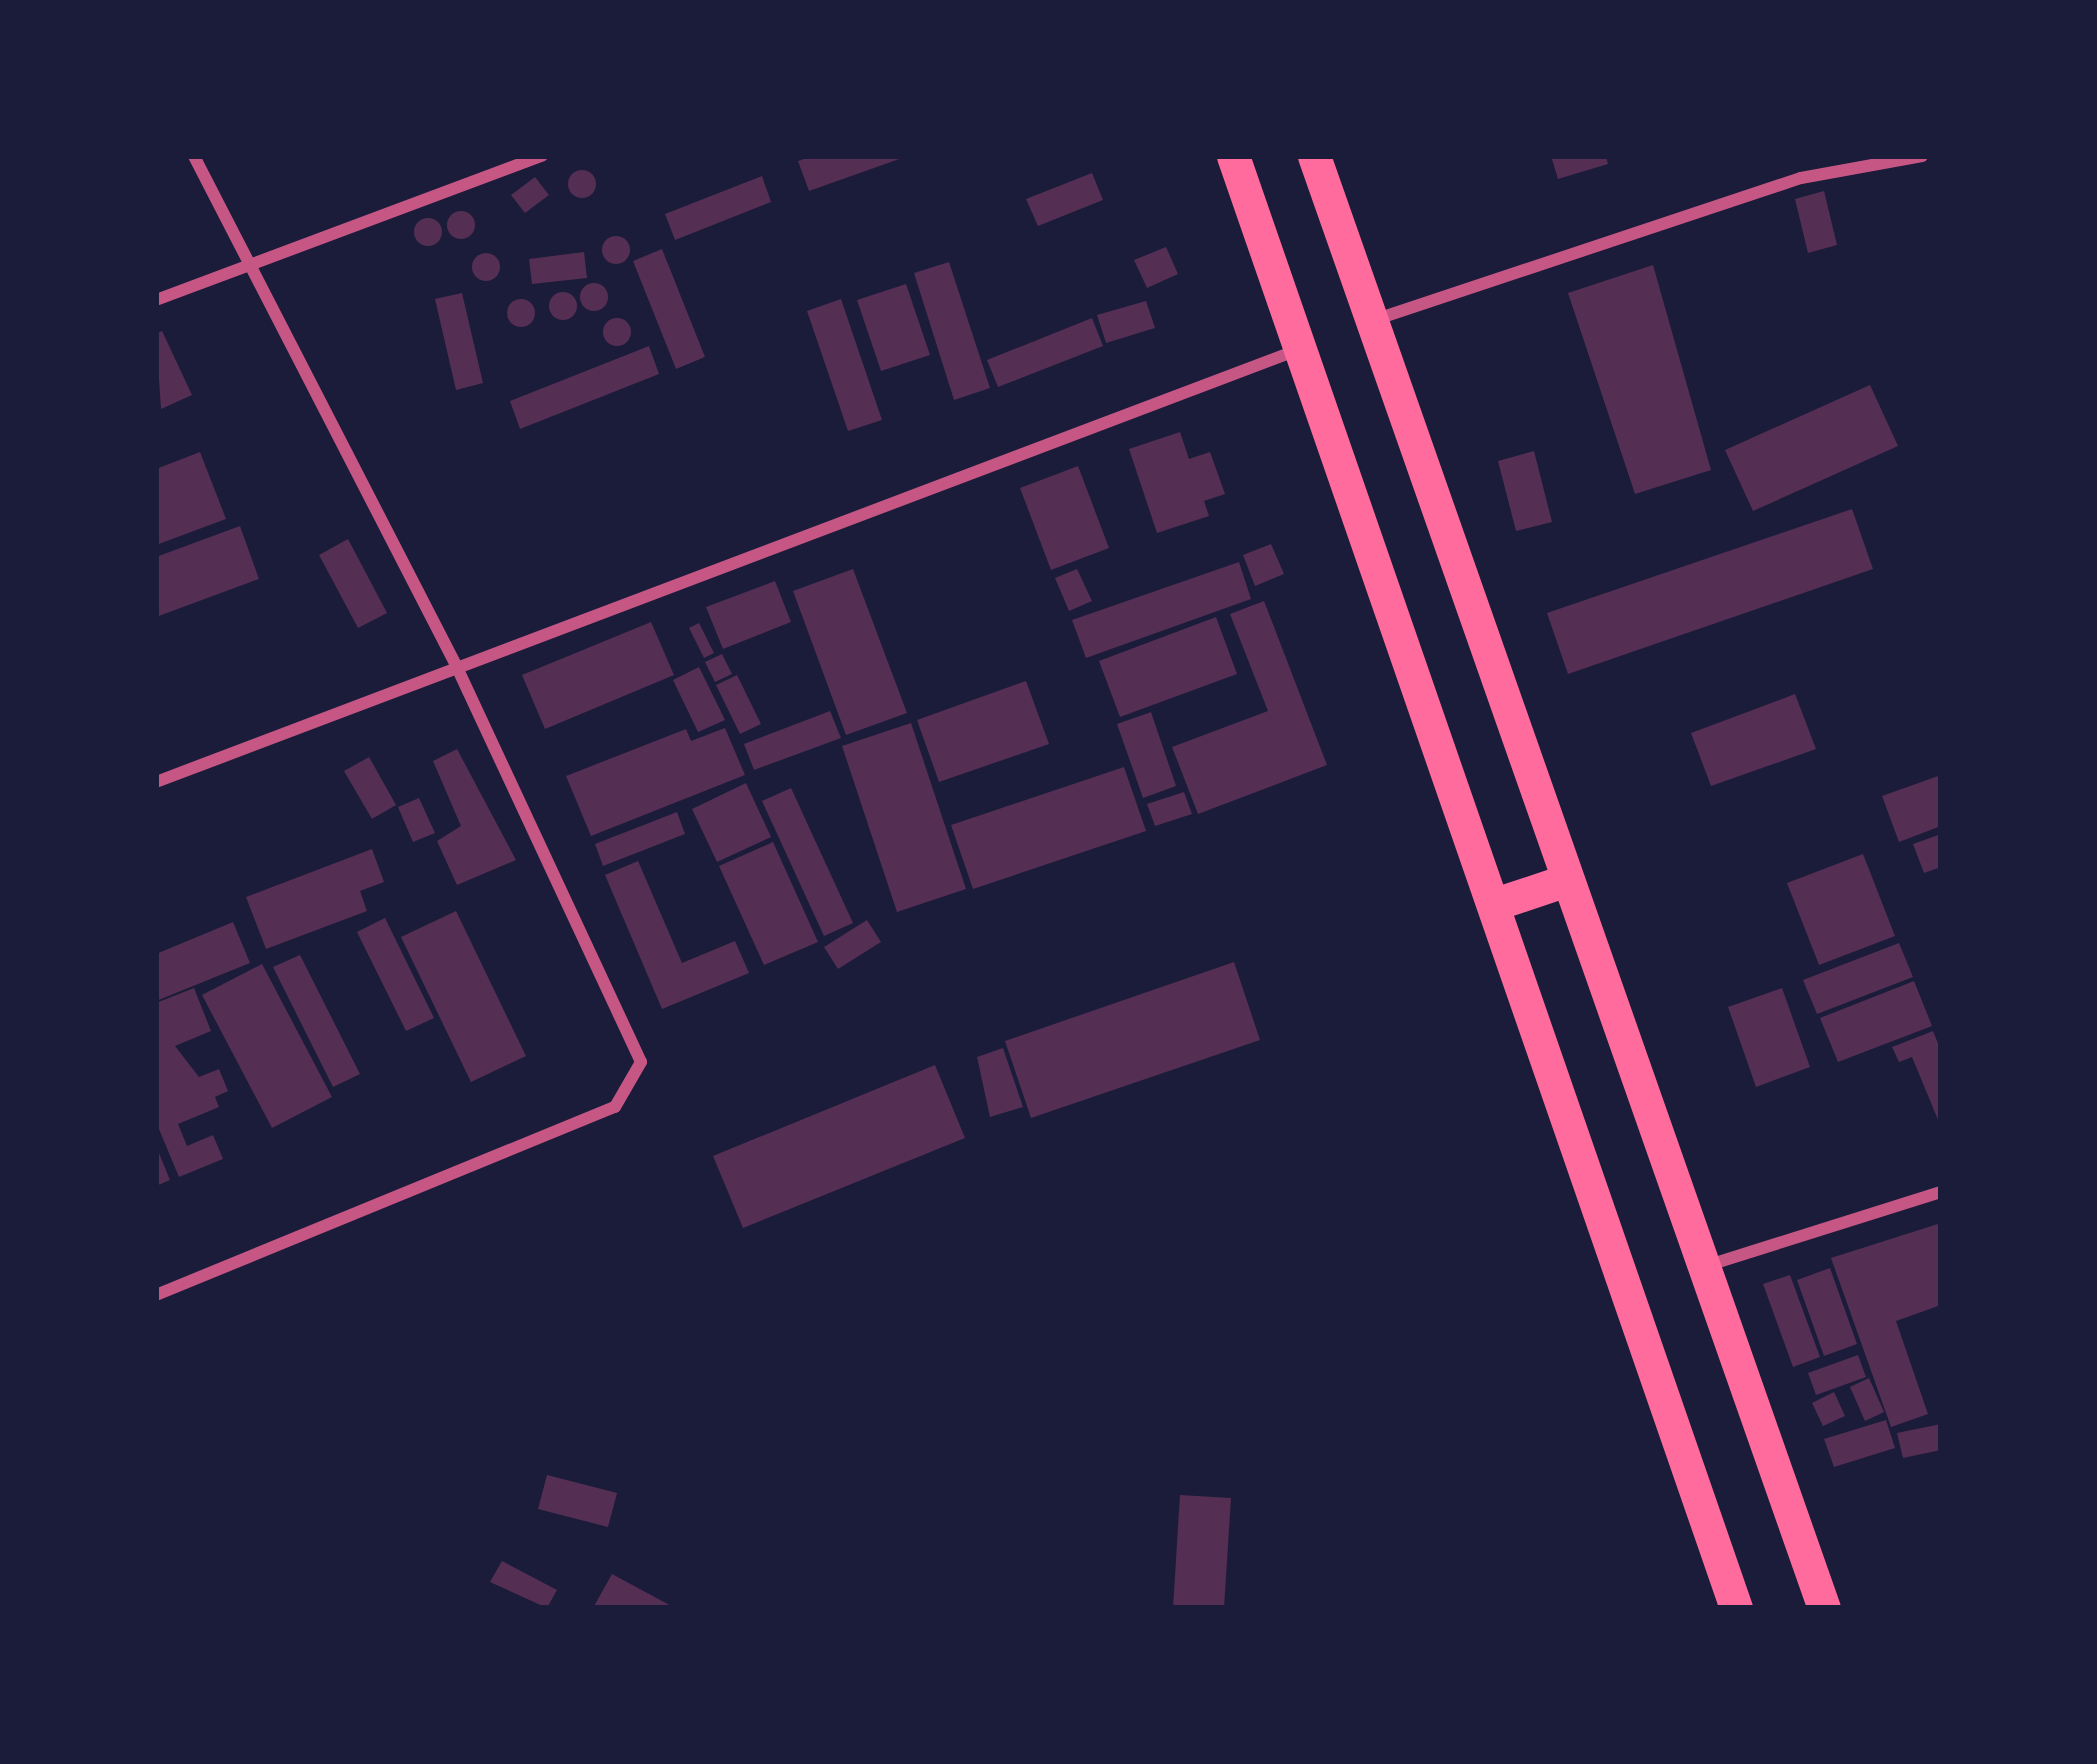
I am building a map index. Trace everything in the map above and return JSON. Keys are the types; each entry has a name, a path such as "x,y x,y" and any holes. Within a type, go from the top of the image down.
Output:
{"highway":[{"path":"1233,156 1736,1608"},
{"path":"1314,156 1564,881 1824,1608"},
{"path":"1495,904 1564,881"}],"street":[{"path":"156,1295 615,1106 636,1087 636,1041 459,670 194,156"},
{"path":"156,300 542,156"},
{"path":"1370,321 1801,178 1922,156"},
{"path":"156,782 1303,348"},
{"path":"1702,1267 1941,1192"}],"building":[{"path":"812,156 905,157 809,191 798,161"},
{"path":"1551,156 1606,156 1608,164 1558,179"},
{"path":"582,170 592,174 596,184 592,194 582,198 572,194 568,184 572,174"},
{"path":"1092,173 1103,200 1038,226 1026,199"},
{"path":"762,176 771,202 675,240 665,214"},
{"path":"535,177 549,195 525,213 511,195"},
{"path":"1824,191 1837,245 1808,253 1795,199"},
{"path":"461,211 471,215 475,225 471,235 461,239 451,235 447,225 451,215"},
{"path":"428,218 438,222 442,232 438,242 428,246 418,242 414,232 418,222"},
{"path":"616,236 626,240 630,250 626,260 616,264 606,260 602,250 606,240"},
{"path":"1166,247 1178,274 1147,288 1134,260"},
{"path":"662,249 705,357 676,369 633,261"},
{"path":"584,252 587,278 532,284 529,259"},
{"path":"486,253 496,257 500,267 496,277 486,281 476,277 472,267 476,257"},
{"path":"949,262 990,388 954,400 914,273"},
{"path":"1653,265 1711,470 1635,494 1568,293"},
{"path":"594,283 604,287 608,297 604,307 594,311 584,307 580,297 584,287"},
{"path":"906,284 930,355 881,371 857,300"},
{"path":"563,292 573,296 577,306 573,316 563,320 553,316 549,306 553,296"},
{"path":"462,293 483,383 456,390 435,299"},
{"path":"521,299 531,303 535,313 531,323 521,327 511,323 507,313 511,303"},
{"path":"841,299 882,420 848,431 807,311"},
{"path":"1146,301 1155,328 1106,343 1097,315"},
{"path":"617,318 627,322 631,332 627,342 617,346 607,342 603,332 607,322"},
{"path":"1092,318 1103,346 998,387 987,360"},
{"path":"162,331 192,395 161,409 156,334"},
{"path":"649,346 659,374 520,429 510,401"},
{"path":"1870,385 1898,446 1753,511 1725,450"},
{"path":"1180,432 1189,459 1210,452 1225,494 1204,501 1209,516 1157,533 1129,449"},
{"path":"1534,451 1552,522 1516,531 1498,461"},
{"path":"200,452 226,519 156,545 156,469"},
{"path":"1078,466 1109,548 1051,570 1020,488"},
{"path":"1852,509 1873,569 1568,674 1547,613"},
{"path":"240,526 259,579 156,617 156,557"},
{"path":"348,539 387,613 358,628 319,555"},
{"path":"1271,544 1284,574 1255,586 1243,555"},
{"path":"1239,562 1251,599 1086,658 1072,620"},
{"path":"853,569 907,713 846,735 793,591"},
{"path":"1077,569 1092,601 1069,611 1055,578"},
{"path":"775,581 791,622 723,649 706,607"},
{"path":"1264,601 1327,765 1198,814 1172,747 1268,711 1230,614"},
{"path":"1216,617 1237,674 1120,717 1099,661"},
{"path":"651,622 674,675 545,729 522,675"},
{"path":"699,623 714,653 704,658 689,628"},
{"path":"722,654 732,674 715,682 705,662"},
{"path":"699,667 725,720 698,732 673,680"},
{"path":"737,675 761,724 740,734 716,685"},
{"path":"1026,681 1049,744 939,782 917,720"},
{"path":"1795,694 1816,749 1711,786 1691,733"},
{"path":"830,711 841,738 754,770 744,744"},
{"path":"1151,712 1176,786 1143,798 1117,724"},
{"path":"911,723 966,889 897,912 842,746"},
{"path":"725,728 745,775 591,836 566,776 686,729 691,741"},
{"path":"457,749 516,860 457,885 437,841 461,826 433,761"},
{"path":"369,757 396,805 372,819 344,771"},
{"path":"1124,767 1146,831 973,889 951,825"},
{"path":"1941,775 1941,826 1899,842 1882,796"},
{"path":"746,783 771,837 717,862 692,809"},
{"path":"791,788 853,923 824,936 762,801"},
{"path":"1184,792 1192,814 1155,826 1147,804"},
{"path":"419,798 435,833 413,842 398,807"},
{"path":"677,812 685,834 603,866 595,844"},
{"path":"1941,834 1941,867 1924,873 1913,844"},
{"path":"773,842 818,942 764,965 719,866"},
{"path":"372,849 384,882 360,891 367,911 266,949 246,897"},
{"path":"1863,854 1895,936 1819,965 1787,883"},
{"path":"638,861 682,963 735,941 749,973 662,1009 605,875"},
{"path":"456,911 526,1056 471,1082 401,937"},
{"path":"385,918 434,1018 406,1031 357,932"},
{"path":"867,920 881,942 838,969 824,947"},
{"path":"233,922 250,963 156,1001 156,954"},
{"path":"1899,943 1913,977 1817,1014 1803,980"},
{"path":"300,955 360,1074 333,1087 273,967"},
{"path":"1234,962 1260,1040 1031,1118 1005,1041"},
{"path":"262,964 332,1097 272,1128 202,995"},
{"path":"1914,981 1932,1026 1838,1062 1820,1018"},
{"path":"194,988 211,1031 175,1046 199,1077 219,1069 228,1091 215,1097 219,1107 178,1124 187,1146 213,1135 223,1159 179,1177 156,1122 156,1003"},
{"path":"1782,988 1810,1067 1756,1087 1728,1007"},
{"path":"1933,1031 1941,1051 1941,1127 1912,1057 1899,1062 1892,1047"},
{"path":"1003,1048 1023,1107 990,1117 977,1057"},
{"path":"935,1065 965,1138 743,1228 713,1156"},
{"path":"156,1146 170,1180 156,1186"},
{"path":"1941,1223 1941,1305 1896,1321 1928,1414 1891,1427 1831,1258"},
{"path":"1830,1268 1857,1344 1824,1356 1797,1280"},
{"path":"1790,1275 1820,1357 1793,1367 1763,1284"},
{"path":"1858,1355 1866,1377 1816,1395 1808,1373"},
{"path":"1869,1378 1884,1412 1865,1421 1850,1387"},
{"path":"1834,1392 1845,1416 1823,1426 1812,1403"},
{"path":"1886,1420 1895,1448 1834,1467 1824,1439"},
{"path":"1941,1424 1941,1450 1903,1458 1897,1433"},
{"path":"547,1475 617,1493 608,1527 538,1509"},
{"path":"1180,1495 1231,1498 1224,1608 1173,1608"},
{"path":"502,1561 557,1590 547,1608 490,1582"},
{"path":"612,1574 675,1608 593,1608"}]}
